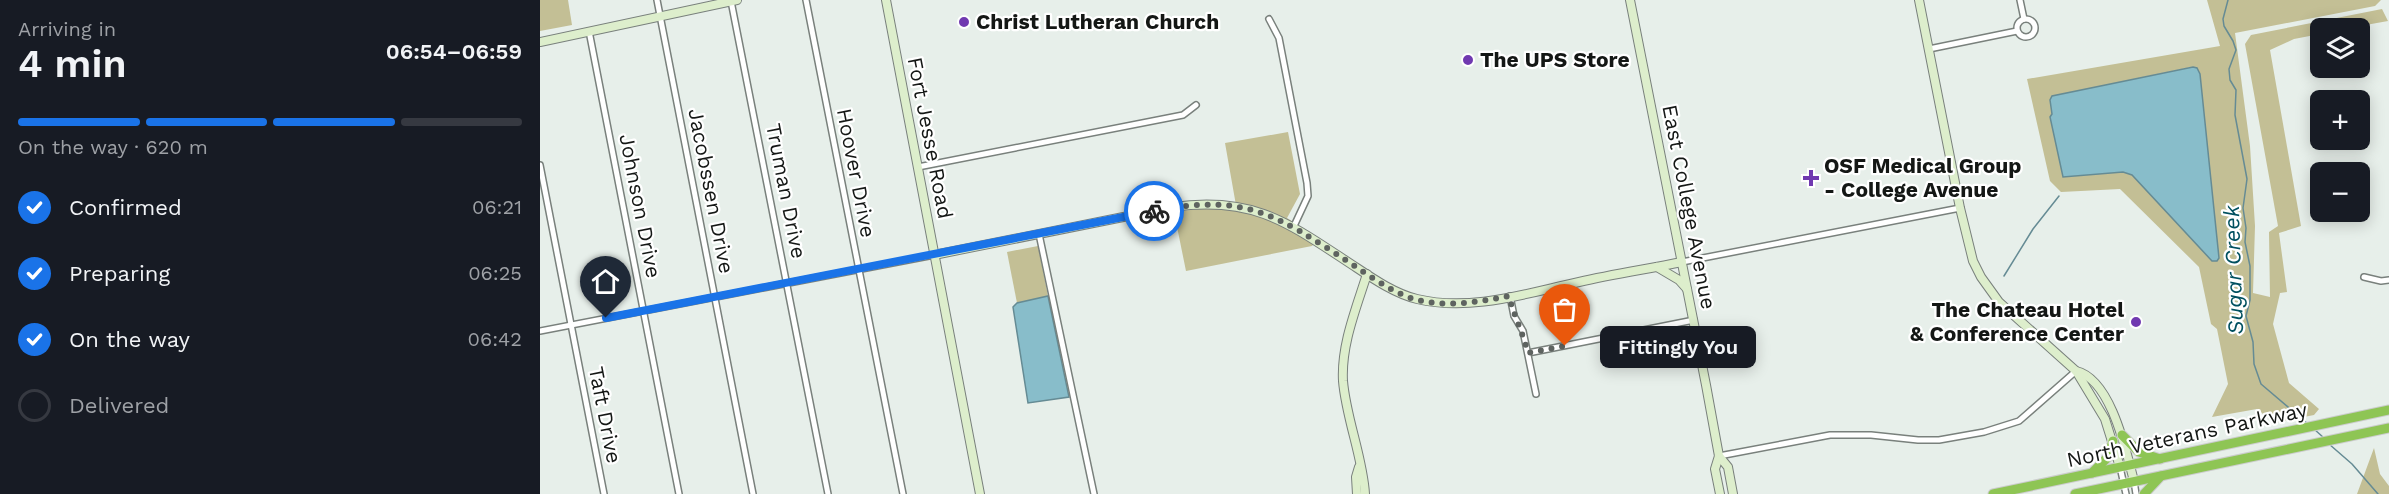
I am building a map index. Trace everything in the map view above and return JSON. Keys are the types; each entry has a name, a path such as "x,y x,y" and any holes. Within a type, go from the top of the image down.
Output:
{"highway":[{"name":"North Veterans Parkway","path":"1993,494 2389,410"},
{"path":"2075,494 2389,428"},
{"path":"2122,435 2139,452 2160,459"},
{"path":"2092,473 2106,460 2113,441"},
{"path":"2144,494 2162,476"},
{"path":"2097,489 2112,494"}],"street":[{"name":"Jacobssen Drive","path":"657,0 753,494"},
{"name":"Hoover Drive","path":"806,0 903,494"},
{"name":"Fort Jesse Road","path":"886,0 980,494"},
{"name":"East College Avenue","path":"1630,0 1719,456 1715,469 1720,494"},
{"path":"1919,0 1960,208 1973,261 1991,292 2076,371 2080,381 2101,410 2125,466"},
{"path":"2020,0 2024,19"},
{"path":"540,42 734,1"},
{"name":"Truman Drive","path":"734,1 828,494"},
{"path":"1269,19 1279,38 1307,183 1308,196 1294,226"},
{"path":"2024,19 2032,21 2035,27 2034,33 2029,37 2023,37 2017,31 2019,22 2024,19"},
{"name":"Johnson Drive","path":"589,31 679,494"},
{"path":"1929,49 2017,31"},
{"path":"918,166 1183,115 1196,105"},
{"name":"Taft Drive","path":"540,165 604,494"},
{"path":"540,331 1173,207 1211,203 1248,208 1294,226 1367,274 1401,293 1430,302 1462,304 1960,208"},
{"path":"1040,234 1094,494"},
{"path":"1657,267 1679,280 1688,291"},
{"path":"1365,494 1365,479 1359,465 1343,384 1343,369 1347,339 1367,274"},
{"path":"2364,277 2382,281 2389,280"},
{"path":"1509,296 1514,316 1522,331 1536,394"},
{"path":"1528,353 1694,320"},
{"path":"1719,456 1830,435 1871,435 1918,441 1939,440 1984,432 2019,421 2076,371 2084,372 2092,380 2110,406 2122,435 2129,483 2136,494"},
{"name":"East College Avenue","path":"1719,456 1728,467 1733,494"},
{"path":"1357,494 1356,477 1359,465"},
{"path":"2126,494 2129,483"}],"shaded area":[{"path":"540,0 568,0 572,25 540,31"},
{"path":"2207,0 2381,0 2375,6 2235,33 2250,146 2255,226 2253,293 2270,297 2269,232 2278,226 2245,44 2251,35 2310,23 2310,36 2294,39 2270,50 2301,226 2279,233 2287,292 2280,293 2273,324 2289,383 2319,409 2314,415 2274,423 2257,409 2212,417 2228,384 2217,329 2211,324 2199,267 2120,189 2061,192 2050,181 2027,79 2220,46","holes":["2192,67 2197,68 2212,261 2132,175 2123,172 2063,177 2052,114 2052,96"]},
{"path":"2382,9 2388,21 2370,24 2370,18 2337,18"},
{"path":"1288,132 1300,194 1287,218 1319,238 1312,246 1186,271 1174,212 1206,208 1237,211 1225,143"},
{"path":"1038,246 1048,296 1017,303 1007,252"},
{"path":"2374,448 2380,474 2389,486 2389,494 2357,494"}],"water":[{"path":"2197,68 2200,74 2219,258 2217,261 2212,261 2132,175 2123,172 2063,177 2050,117 2052,96"},
{"path":"1048,296 1069,397 1028,403 1013,307 1017,303"}],"waterway":[{"name":"Sugar Creek","path":"2228,0 2223,19 2236,50 2229,69 2230,80 2236,90 2235,115 2247,179 2243,208 2246,228 2245,242 2250,266 2250,300 2246,316 2253,342 2254,364 2261,384 2308,424"},
{"path":"2004,276 2033,229 2059,196"},
{"name":"Sugar Creek","path":"2314,429 2324,438"},
{"name":"Sugar Creek","path":"2329,444 2352,464 2378,494"}],"way so far":[{"path":"1154,211 1211,203 1238,206 1260,212 1294,226 1367,274 1414,299 1462,304 1509,296 1528,353 1565,346"}],"place":[{"name":"Christ Lutheran Church","path":"964,22"},
{"name":"The UPS Store","path":"1468,60"},
{"name":"OSF Medical Group - College Avenue","path":"1811,178"},
{"name":"The Chateau Hotel & Conference Center","path":"2136,322"},
{"name":"Fittingly You","path":"1565,346"}],"route":[{"path":"606,318 1154,211"}]}
